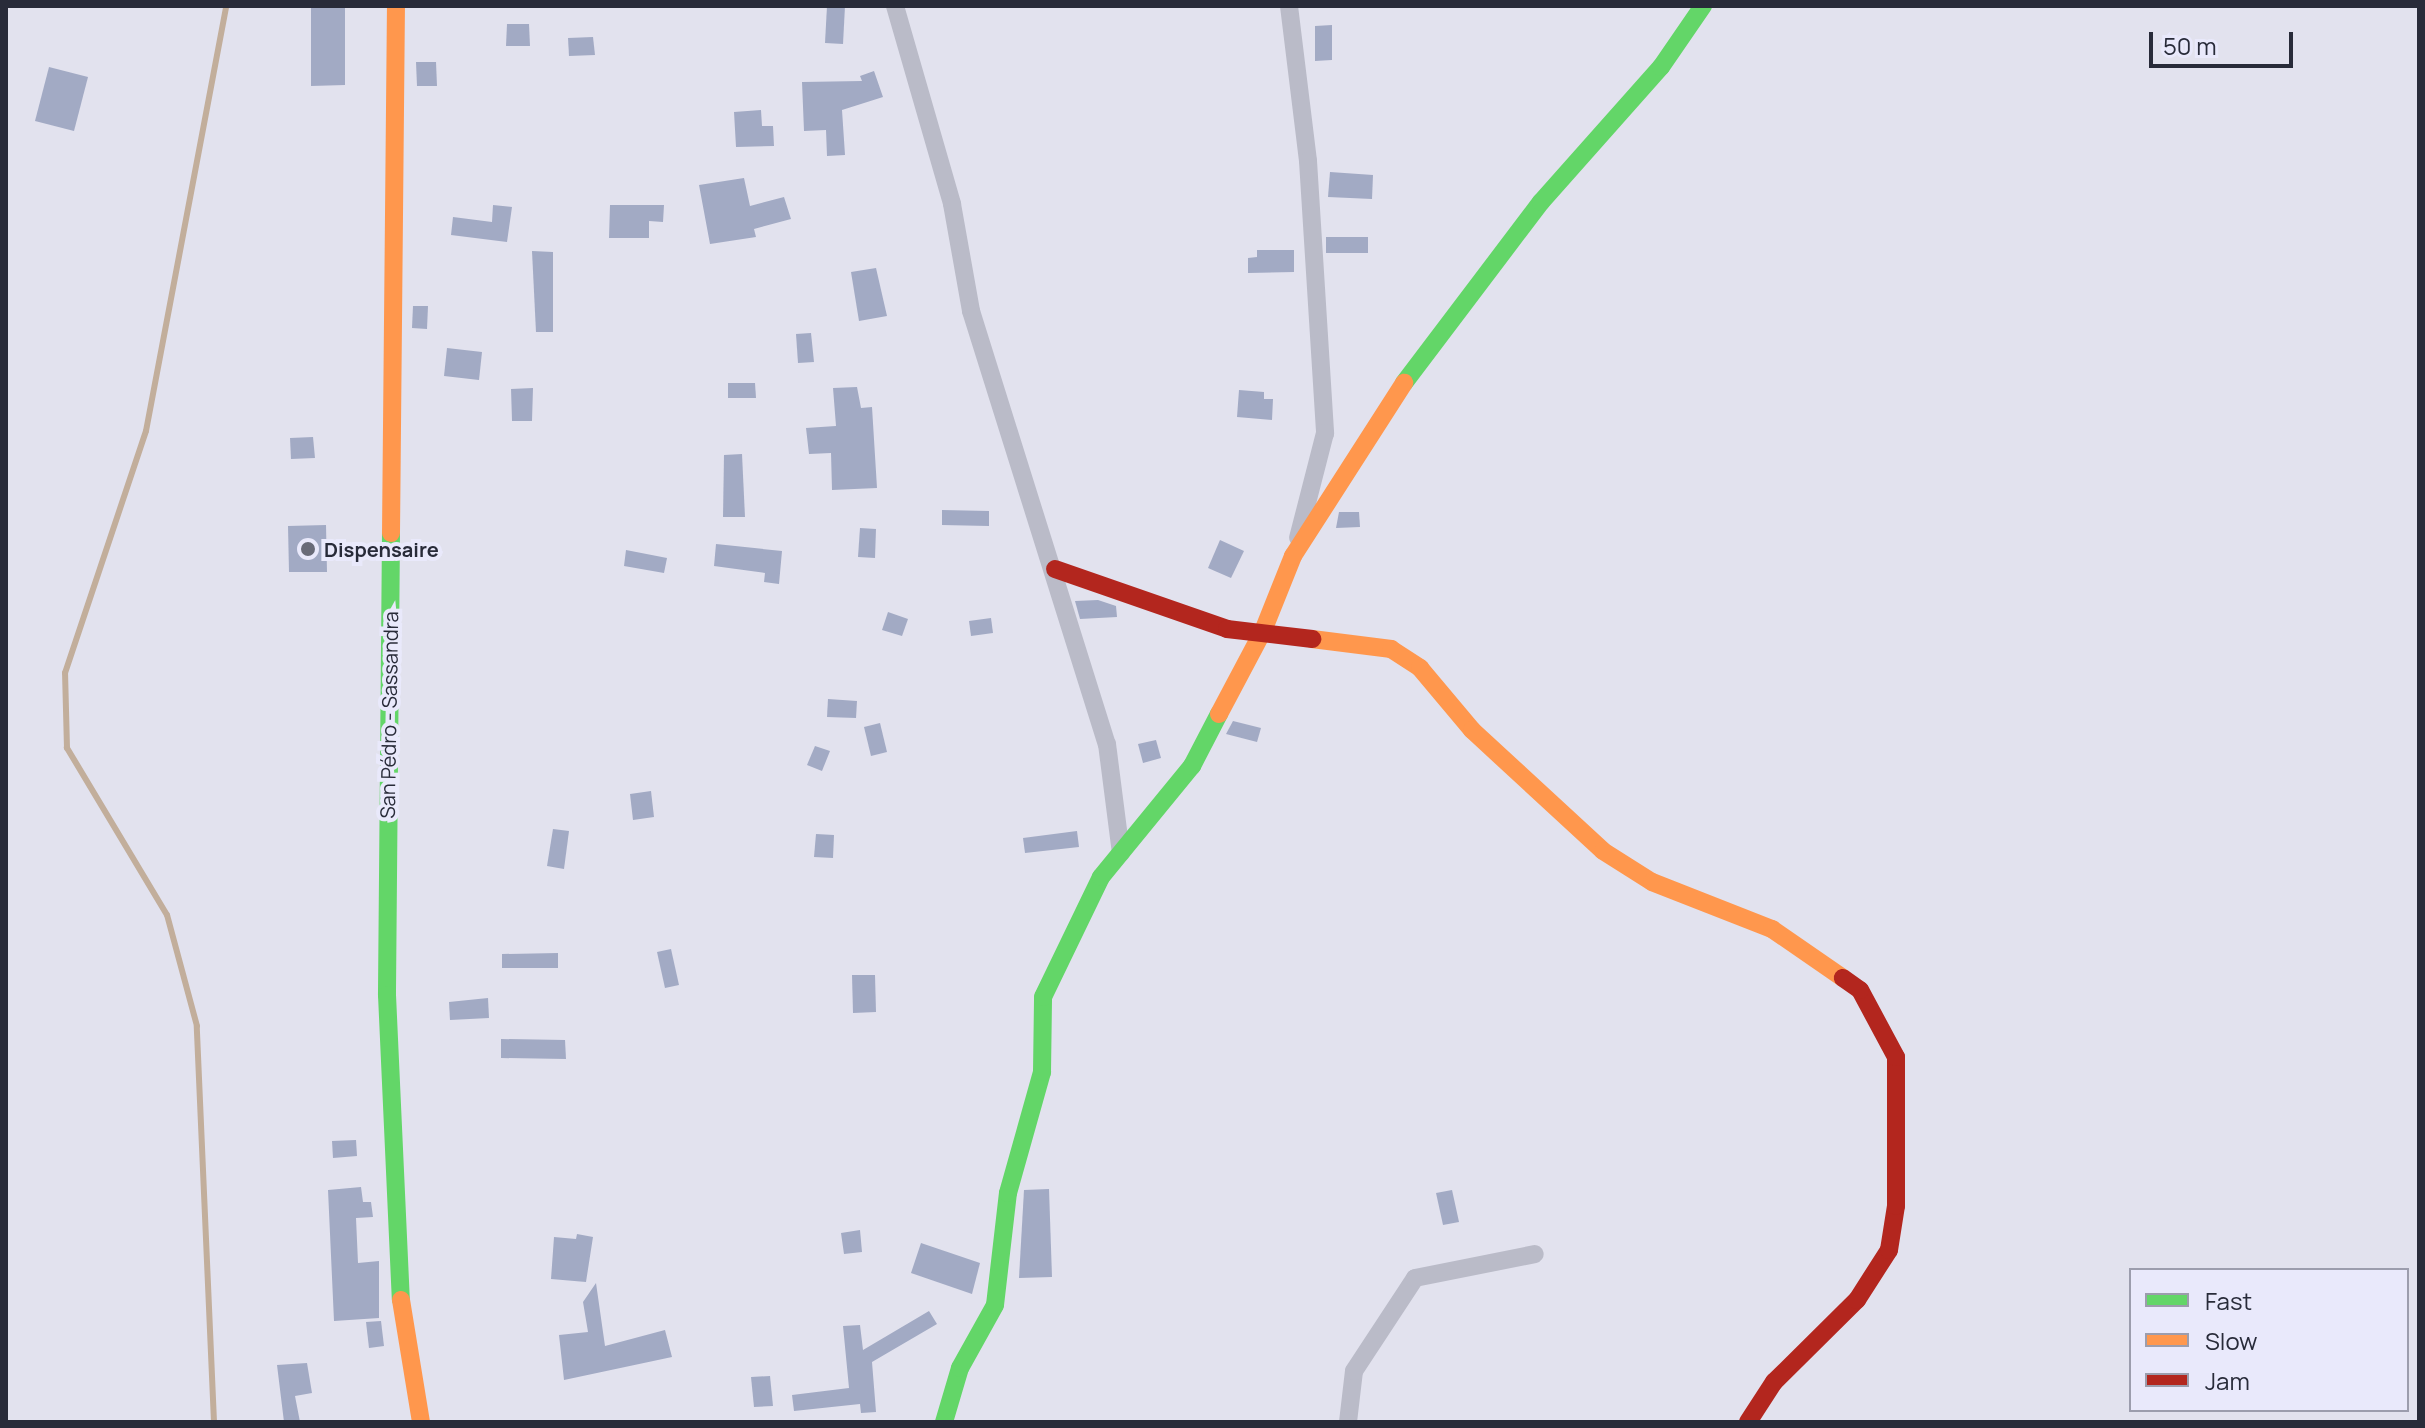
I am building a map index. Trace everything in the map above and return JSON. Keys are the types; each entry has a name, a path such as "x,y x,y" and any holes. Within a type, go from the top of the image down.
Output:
{"street":[{"name":"San Pédro - Sassandra","path":"396,6 387,995 395,1222 402,1310 421,1422"},
{"path":"895,6 952,204 971,311 1055,569 1068,632 1107,744 1121,853"},
{"path":"944,1422 960,1368 995,1305 1008,1193 1042,1072 1043,997 1101,877 1192,766 1263,631 1293,556 1325,433 1309,175 1289,6"},
{"path":"1293,556 1416,364 1541,202 1661,67 1703,6"},
{"path":"1055,569 1227,629 1391,649 1420,668 1472,730 1603,851 1652,882 1772,929 1860,990 1896,1057 1896,1206 1889,1250 1878,1274 1774,1382 1748,1422"},
{"path":"1348,1422 1354,1371 1415,1278 1535,1254"}],"building":[{"path":"827,6 845,6 843,44 825,43"},
{"path":"311,7 345,7 345,85 311,86"},
{"path":"507,24 529,24 530,46 506,46"},
{"path":"1332,25 1332,60 1315,61 1315,26"},
{"path":"593,37 595,55 569,56 568,38"},
{"path":"416,62 436,62 437,86 417,86"},
{"path":"49,67 88,77 74,131 35,121"},
{"path":"874,71 883,97 842,110 845,155 827,156 826,130 804,131 802,82 862,81 860,76"},
{"path":"761,110 762,126 773,126 774,146 736,147 734,112"},
{"path":"1330,172 1373,175 1372,199 1328,197"},
{"path":"744,178 750,206 784,197 791,219 754,229 756,237 710,244 699,185"},
{"path":"493,205 512,207 507,242 451,235 453,217 492,222"},
{"path":"610,205 664,205 663,222 649,221 649,238 609,238"},
{"path":"1326,237 1368,237 1368,253 1326,253"},
{"path":"1257,250 1294,250 1294,272 1248,273 1248,258 1257,257"},
{"path":"532,251 553,252 553,332 536,332"},
{"path":"876,268 887,316 859,321 851,272"},
{"path":"413,306 428,306 427,329 412,328"},
{"path":"811,333 814,362 798,363 796,334"},
{"path":"447,348 482,352 479,380 444,376"},
{"path":"728,383 755,383 756,398 728,398"},
{"path":"857,387 861,408 872,407 877,488 832,490 831,453 809,454 806,428 836,426 833,388"},
{"path":"533,388 532,421 512,421 511,389"},
{"path":"1239,390 1264,392 1264,399 1273,399 1272,420 1237,417"},
{"path":"313,437 315,458 291,459 290,438"},
{"path":"742,454 745,517 723,517 724,455"},
{"path":"942,510 989,511 989,526 942,525"},
{"path":"1339,512 1359,512 1360,527 1336,528"},
{"name":"Dispensaire","path":"326,525 327,572 289,572 288,526"},
{"path":"860,528 876,529 875,558 858,557"},
{"path":"1220,540 1244,551 1231,578 1208,568"},
{"path":"716,544 782,551 779,584 764,582 765,573 714,566"},
{"path":"626,550 667,558 664,573 624,566"},
{"path":"1098,600 1116,606 1117,617 1080,619 1075,601"},
{"path":"888,612 908,619 902,636 882,630"},
{"path":"991,618 993,633 971,636 969,621"},
{"path":"828,699 857,701 856,718 827,717"},
{"path":"1233,721 1261,728 1257,742 1226,734"},
{"path":"880,723 887,752 871,756 864,727"},
{"path":"1156,740 1161,758 1143,763 1138,744"},
{"path":"815,746 830,751 822,771 807,765"},
{"path":"651,791 654,817 633,820 630,794"},
{"path":"553,829 569,831 564,869 547,866"},
{"path":"1077,831 1079,847 1025,853 1023,838"},
{"path":"816,834 834,835 833,858 814,857"},
{"path":"671,949 679,985 665,988 657,952"},
{"path":"558,953 558,968 502,968 502,954"},
{"path":"852,975 875,975 876,1012 853,1013"},
{"path":"488,998 489,1018 450,1020 449,1002"},
{"path":"501,1039 565,1040 566,1059 501,1058"},
{"path":"356,1140 357,1156 333,1158 332,1141"},
{"path":"361,1187 363,1202 371,1202 373,1217 356,1218 358,1263 379,1261 379,1318 334,1321 328,1190"},
{"path":"1049,1189 1052,1277 1019,1278 1024,1190"},
{"path":"1452,1190 1459,1222 1443,1225 1436,1193"},
{"path":"860,1230 862,1252 844,1254 841,1233"},
{"path":"577,1234 593,1237 586,1282 551,1279 554,1237 576,1239"},
{"path":"921,1243 980,1263 972,1294 911,1273"},
{"path":"596,1283 605,1346 665,1330 672,1357 564,1380 559,1335 588,1332 583,1302"},
{"path":"929,1311 937,1324 872,1362 876,1412 861,1413 860,1404 794,1411 792,1395 849,1388 843,1326 860,1325 863,1350"},
{"path":"381,1321 384,1346 369,1348 366,1322"},
{"path":"307,1363 312,1393 295,1396 300,1422 284,1422 277,1365"},
{"path":"770,1376 773,1406 754,1407 751,1377"}],"waterway":[{"path":"214,1422 197,1026 167,915 67,748 65,673 146,431 226,6"}],"traffic: fast":[{"path":"1404,383 1541,202 1661,67 1703,6"},
{"path":"391,533 387,995 401,1300"},
{"path":"944,1422 960,1368 995,1305 1008,1193 1042,1072 1043,997 1101,877 1192,766 1219,714"}],"traffic: slow":[{"path":"391,533 396,6"},
{"path":"1219,714 1263,631 1293,556 1404,383"},
{"path":"1312,639 1391,649 1420,668 1472,730 1603,851 1652,882 1772,929 1843,978"},
{"path":"401,1300 421,1422"}],"traffic: jam":[{"path":"1055,569 1227,629 1312,639"},
{"path":"1748,1422 1774,1382 1857,1300 1889,1250 1896,1206 1896,1057 1860,990 1843,978"}],"place":[{"name":"Dispensaire","path":"308,549"}]}
